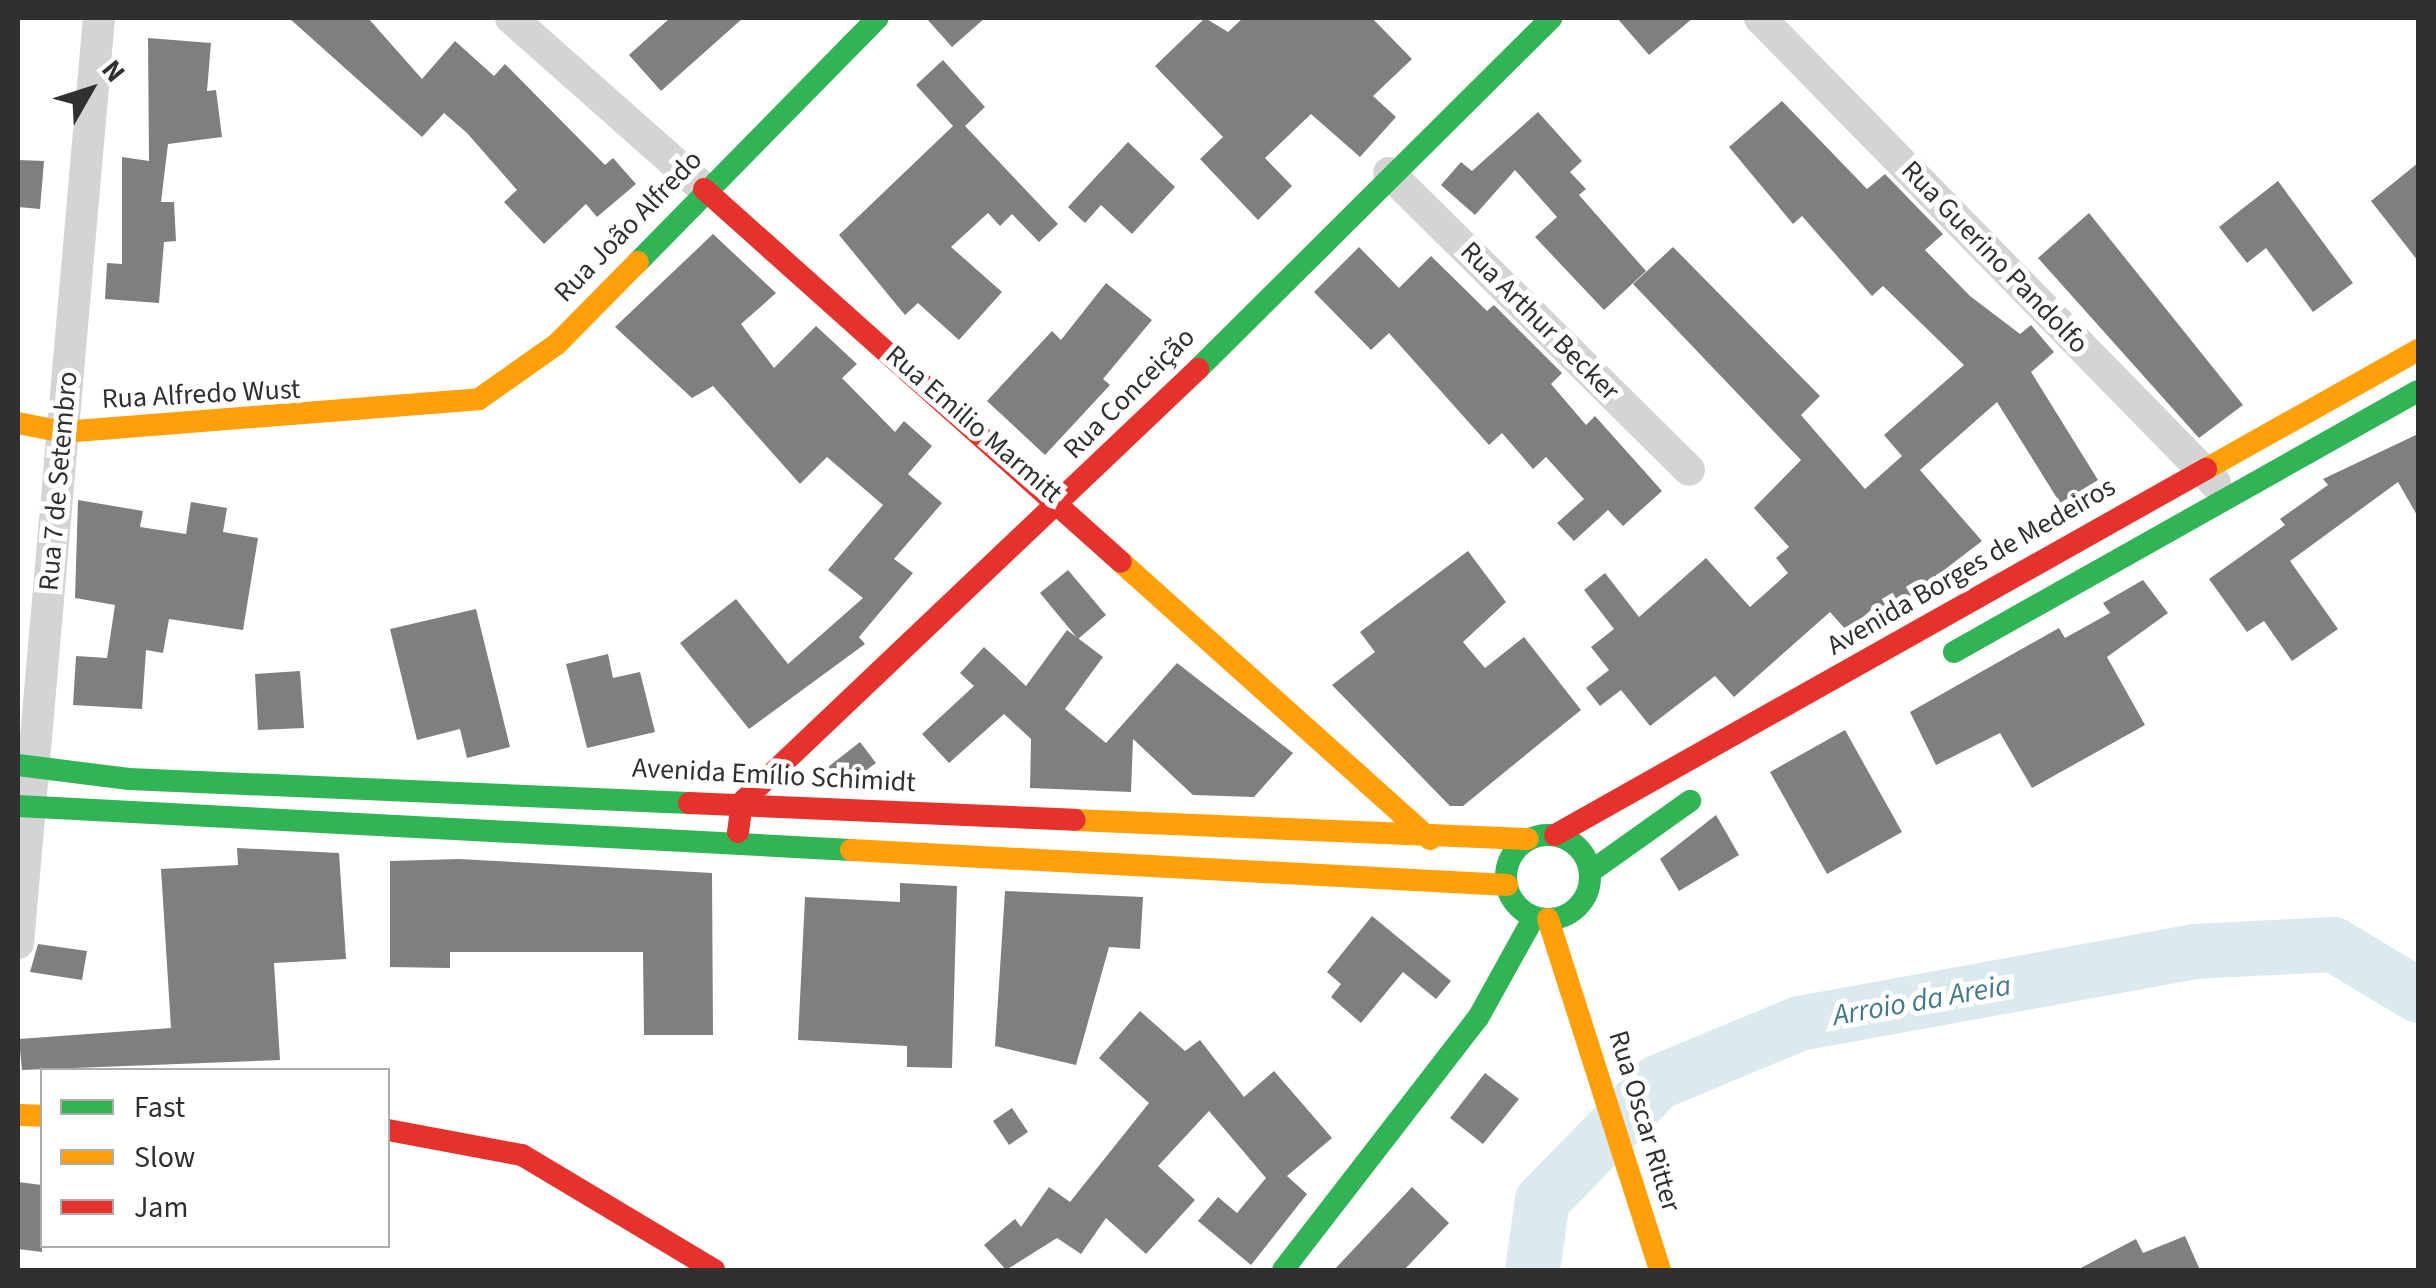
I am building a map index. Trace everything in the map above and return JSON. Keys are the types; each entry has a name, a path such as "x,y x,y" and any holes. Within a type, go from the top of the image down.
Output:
{"main road":[{"name":"Rua João Alfredo","path":"388,413 479,399 514,379 878,18"},
{"name":"Rua Conceição","path":"742,802 1064,502 1389,173 1550,18"},
{"name":"Rua Emilio Marmitt","path":"704,189 1064,502 1430,838"},
{"name":"Avenida Borges de Medeiros","path":"1554,834 2418,350"},
{"path":"1932,664 2418,392"},
{"name":"Rua Alfredo Wust","path":"18,423 62,432 388,413"},
{"name":"Avenida Emílio Schimidt","path":"25,767 1430,838 1528,839"},
{"path":"1283,1270 1478,1018 1541,918 1574,910 1590,872 1637,831 1706,792"},
{"path":"736,845 742,802"},
{"path":"22,808 1507,885 1541,918"},
{"path":"1192,868 1193,826"},
{"path":"1507,885 1510,858 1528,839 1554,834 1578,848 1590,872"},
{"name":"Rua Oscar Ritter","path":"1574,910 1577,998"},
{"name":"Rua Oscar Ritter","path":"1541,918 1577,998 1660,1270"},
{"path":"390,1130 522,1155 714,1270"}],"street":[{"name":"Rua 7 de Setembro","path":"18,944 25,767 62,432 99,18"},
{"name":"Rua Emilio Marmitt","path":"511,18 704,189"},
{"name":"Rua Guerino Pandolfo","path":"1760,18 2228,498"},
{"name":"Rua Arthur Becker","path":"1389,173 1690,470"}],"building":[{"path":"289,18 368,18 422,79 455,41 494,76 505,64 605,165 613,158 636,184 597,217 586,204 544,244 504,202 517,190 467,133 444,113 422,137"},
{"path":"670,18 743,18 661,91 629,55"},
{"path":"926,18 985,18 952,47"},
{"path":"1205,18 1228,32 1243,18 1372,18 1412,59 1373,96 1396,117 1360,157 1311,114 1265,158 1292,186 1258,220 1200,159 1223,137 1155,66"},
{"path":"1617,18 1693,18 1649,55"},
{"path":"148,38 211,43 207,91 216,90 222,137 168,144 161,202 174,202 176,241 164,242 159,303 105,299 107,263 122,264 122,157 149,161"},
{"path":"943,60 985,107 965,126 1058,224 1039,242 1012,214 1000,226 988,213 951,247 1002,292 959,340 918,303 905,315 839,235 953,126 916,85"},
{"path":"1782,101 1867,189 1885,174 1943,234 1925,250 1970,296 2020,334 2031,325 2054,352 2031,372 2098,480 2060,503 1997,402 1920,470 1982,541 1888,613 1879,603 1847,631 1830,612 1734,697 1715,676 1650,726 1621,690 1600,706 1586,688 1609,670 1591,647 1614,629 1584,590 1605,573 1639,617 1706,558 1750,607 1788,573 1776,558 1789,547 1754,508 1801,460 1633,284 1673,247 1820,396 1801,415 1865,489 1902,456 1884,435 1964,365 1883,286 1872,296 1802,216 1793,224 1729,147"},
{"path":"1538,112 1582,161 1570,172 1586,189 1579,195 1646,271 1604,310 1535,237 1557,217 1515,170 1475,215 1441,185 1461,162 1472,171"},
{"path":"1128,142 1175,187 1132,234 1101,205 1085,223 1068,207"},
{"path":"18,160 44,161 40,209 18,207"},
{"path":"2418,163 2418,261 2371,201"},
{"path":"2278,181 2353,283 2313,312 2266,248 2247,263 2219,227"},
{"path":"2089,213 2243,405 2199,438 2038,258"},
{"path":"713,234 776,293 741,324 774,368 816,326 857,364 842,378 895,432 904,421 932,446 908,474 942,503 894,559 913,573 859,637 865,644 749,729 680,643 736,599 788,664 863,598 828,570 883,505 827,457 800,484 713,386 692,398 615,327"},
{"path":"1359,247 1399,288 1431,256 1487,311 1494,305 1562,373 1551,384 1586,425 1595,416 1662,491 1623,526 1608,510 1574,541 1557,523 1584,499 1546,457 1533,469 1502,433 1489,445 1389,333 1371,350 1314,292"},
{"path":"1106,283 1152,320 1103,379 1110,385 1045,455 987,401 1052,331 1061,340"},
{"path":"2418,434 2418,517 2398,482 2290,561 2338,629 2292,661 2264,621 2247,632 2209,579 2285,525 2280,519 2328,485 2323,479"},
{"path":"78,500 143,511 140,527 186,534 191,502 227,508 223,532 258,538 243,630 169,619 163,653 146,650 142,709 73,705 76,656 107,658 115,605 75,598"},
{"path":"1468,551 1506,602 1463,642 1485,668 1524,637 1581,710 1463,806 1450,806 1332,685 1375,652 1360,632"},
{"path":"1068,570 1106,615 1078,639 1040,593"},
{"path":"2143,580 2168,613 2107,657 2145,725 2032,788 2000,733 1936,765 1910,712 2059,628 2065,638 2110,613 2103,603"},
{"path":"476,609 510,747 467,758 460,729 417,740 390,629"},
{"path":"1067,630 1103,657 1065,709 1106,743 1177,663 1293,753 1254,797 1193,795 1133,739 1131,792 1030,788 1031,739 1004,714 949,763 922,734 974,686 960,673 984,647 1026,686"},
{"path":"608,654 613,678 640,672 655,732 587,748 566,664"},
{"path":"300,671 304,728 258,730 255,674"},
{"path":"1845,730 1902,832 1827,874 1770,772"},
{"path":"860,742 876,763 853,780 829,779 823,771"},
{"path":"1716,815 1739,855 1679,891 1660,859"},
{"path":"237,848 339,853 346,959 274,963 280,1060 22,1070 19,1039 171,1028 161,869 238,865"},
{"path":"459,859 712,873 713,1035 644,1035 643,952 450,952 450,968 390,967 390,861"},
{"path":"900,883 957,886 952,1068 907,1067 907,1046 798,1040 805,897 900,902"},
{"path":"1005,891 1143,897 1140,949 1109,947 1076,1065 995,1046"},
{"path":"1372,916 1451,981 1436,999 1403,972 1361,1023 1331,997 1341,984 1327,972"},
{"path":"38,944 87,951 82,980 30,972"},
{"path":"1140,1011 1185,1051 1200,1040 1244,1097 1274,1071 1332,1138 1287,1176 1307,1194 1251,1265 1198,1221 1218,1197 1237,1213 1266,1178 1209,1111 1158,1166 1195,1200 1146,1254 1106,1218 1081,1254 1057,1238 1006,1270 984,1245 1015,1219 1021,1227 1049,1187 1070,1202 1149,1103 1099,1058"},
{"path":"1485,1073 1519,1099 1483,1144 1450,1118"},
{"path":"1012,1108 1028,1132 1009,1145 993,1121"},
{"path":"18,1182 40,1185 42,1252 18,1249"},
{"path":"1412,1187 1449,1223 1404,1270 1334,1270"},
{"path":"2185,1236 2200,1270 2077,1270 2136,1239 2143,1253"}],"waterway":[{"name":"Arroio da Areia","path":"1532,1270 1542,1200 1657,1082 1799,1023 2194,951 2333,944 2418,995"}],"traffic: fast":[{"path":"638,262 878,18"},
{"path":"1198,369 1551,18"},
{"path":"1954,652 2418,391"},
{"path":"18,765 129,779 689,803"},
{"path":"1590,872 1690,801"},
{"path":"18,806 851,850"},
{"path":"1548,835 1564,838 1578,847 1587,861 1590,877 1587,893 1578,907 1564,916 1548,919 1532,916 1518,907 1509,893 1506,877 1509,861 1518,847 1532,838 1548,835"},
{"path":"1283,1270 1478,1018 1534,917"}],"traffic: slow":[{"path":"18,423 63,432 479,399 557,344 638,262"},
{"path":"2206,469 2418,350"},
{"path":"1121,562 1430,839"},
{"path":"1075,820 1528,839"},
{"path":"851,850 1507,885"},
{"path":"1548,919 1660,1270"},
{"path":"18,1115 40,1116"}],"traffic: jam":[{"path":"704,189 1121,562"},
{"path":"738,832 742,802 1198,369"},
{"path":"1555,835 2206,469"},
{"path":"689,803 1075,820"},
{"path":"390,1130 522,1155 714,1270"}]}
